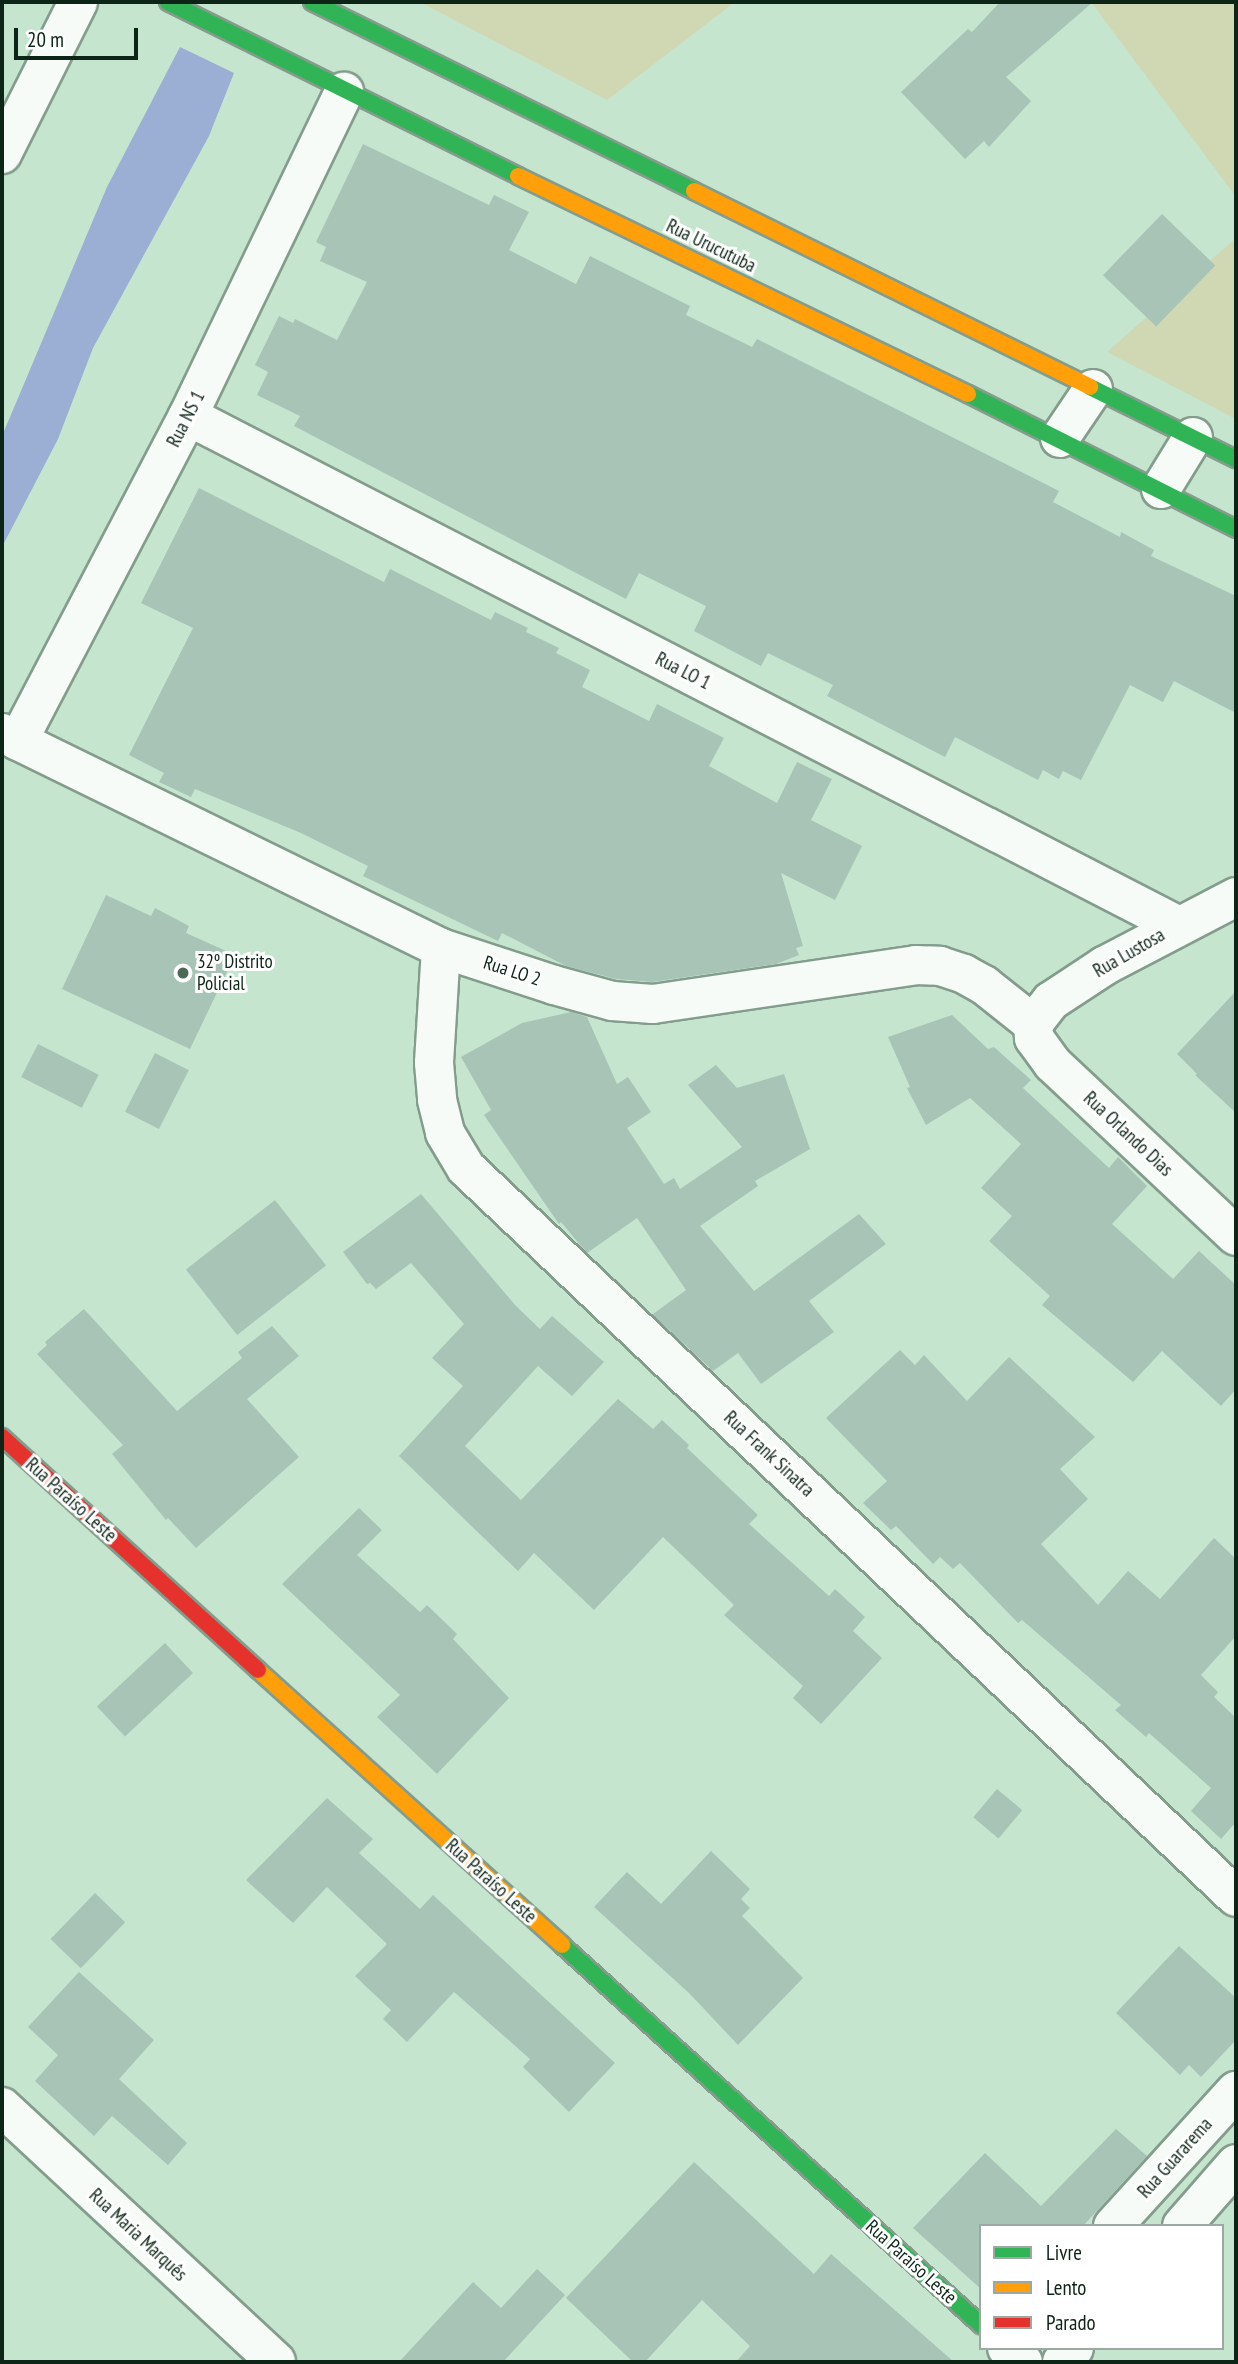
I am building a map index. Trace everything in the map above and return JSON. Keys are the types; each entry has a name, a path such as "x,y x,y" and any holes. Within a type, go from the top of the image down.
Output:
{"street":[{"path":"2,154 78,2"},
{"name":"Rua Urucutuba","path":"167,2 344,92 1060,438 1236,529"},
{"path":"312,2 1236,459"},
{"name":"Rua NS 1","path":"10,737 188,416 344,92"},
{"path":"1060,438 1093,389"},
{"name":"Rua LO 1","path":"188,416 1177,925"},
{"path":"1161,489 1193,437"},
{"name":"Rua LO 2","path":"10,737 442,948 612,1001 653,1004 916,965 940,966 985,985 1033,1024"},
{"name":"Rua Lustosa","path":"1033,1024 1051,1001 1104,965 1177,925 1236,897"},
{"name":"Rua Frank Sinatra","path":"442,948 434,1063 437,1100 445,1133 466,1168 1236,1897"},
{"name":"Rua Orlando Dias","path":"1033,1024 1034,1038 1053,1064 1236,1236"},
{"name":"Rua Paraíso Leste","path":"2,1437 979,2323"},
{"name":"Rua Guararema","path":"1115,2224 1236,2091"},
{"name":"Rua Maria Marquês","path":"2,2108 276,2362"},
{"path":"1184,2224 1236,2164"},
{"path":"1008,2350 1023,2362"}],"green space":[{"path":"420,2 735,2 607,100"},
{"path":"1091,2 1236,2 1236,197"},
{"path":"1236,238 1236,419 1107,352"}],"water":[{"path":"180,47 234,73 209,136 93,348 58,439 2,547 2,436 107,187"}],"building":[{"path":"1000,2 1093,2 1006,77 1031,101 989,147 984,141 965,159 901,92 968,29 972,32"},
{"path":"363,144 489,205 494,195 529,212 509,250 576,284 590,256 690,306 686,315 752,347 757,339 1059,491 1053,502 1120,537 1121,532 1154,550 1151,556 1236,596 1236,713 1174,681 1163,702 1130,685 1081,780 1063,771 1059,779 1043,770 1038,780 955,737 945,757 827,696 833,685 768,653 761,666 694,631 706,606 639,573 626,599 294,426 300,416 257,395 268,372 255,365 279,316 293,323 295,319 337,340 367,282 320,261 326,247 316,242"},
{"path":"1162,214 1215,265 1156,327 1103,275"},
{"path":"199,488 384,582 390,569 491,620 495,612 528,628 526,632 559,648 556,653 590,670 582,687 649,721 657,704 724,738 709,766 777,803 797,762 832,779 811,820 862,846 835,900 781,873 803,946 796,948 799,955 776,964 652,982 616,979 566,966 502,933 498,941 363,876 368,866 301,833 195,789 191,797 159,782 164,773 129,755 193,628 141,603"},
{"name":"32º Distrito Policial","path":"106,895 151,916 155,908 189,926 186,933 235,955 190,1049 62,989"},
{"path":"1236,991 1236,1113 1195,1075 1197,1074 1177,1054"},
{"path":"571,1012 587,1017 617,1084 628,1077 651,1112 627,1128 664,1184 674,1178 680,1189 742,1147 688,1085 716,1065 737,1088 784,1074 810,1149 755,1181 758,1186 700,1226 754,1291 859,1214 886,1244 809,1301 834,1332 761,1384 738,1353 713,1371 653,1314 686,1290 637,1218 587,1253 561,1222 559,1224 484,1115 491,1110 461,1057 522,1023"},
{"path":"952,1015 988,1049 994,1047 1031,1080 1023,1088 1109,1168 1118,1157 1147,1186 1112,1224 1173,1279 1199,1251 1236,1285 1236,1389 1221,1406 1162,1351 1133,1382 1042,1305 1050,1296 989,1241 1012,1216 981,1188 1021,1144 970,1098 926,1125 907,1088 910,1087 888,1037"},
{"path":"38,1044 99,1075 82,1108 21,1077"},
{"path":"155,1053 189,1070 159,1129 125,1112"},
{"path":"421,1194 515,1305 540,1329 552,1316 604,1362 572,1396 538,1366 465,1446 521,1500 618,1399 653,1429 662,1420 689,1445 687,1448 758,1515 749,1524 829,1596 835,1589 865,1617 853,1631 882,1658 821,1724 793,1698 803,1686 724,1615 734,1605 663,1537 594,1610 534,1553 518,1571 399,1456 463,1386 432,1358 464,1324 411,1263 376,1289 370,1283 367,1284 343,1252"},
{"path":"275,1200 326,1265 237,1335 186,1270"},
{"path":"84,1309 177,1411 242,1358 238,1352 272,1326 299,1356 247,1399 299,1457 196,1548 168,1518 166,1520 112,1454 123,1445 37,1354 47,1345 45,1342"},
{"path":"900,1350 915,1365 924,1355 967,1401 1009,1357 1095,1437 1060,1469 1088,1499 1041,1544 1098,1605 1128,1571 1160,1599 1214,1538 1236,1559 1236,1636 1201,1675 1218,1692 1214,1697 1236,1718 1236,1822 1221,1839 1191,1811 1211,1788 1149,1733 1146,1737 1115,1710 1121,1705 1022,1620 1018,1623 960,1563 953,1569 940,1557 933,1564 896,1526 891,1530 863,1503 887,1481 826,1418"},
{"path":"359,1508 382,1530 357,1555 420,1612 427,1605 457,1634 453,1639 509,1698 437,1774 377,1717 400,1695 282,1584"},
{"path":"165,1643 193,1673 125,1736 97,1706"},
{"path":"997,1789 1022,1810 998,1839 973,1817"},
{"path":"327,1798 373,1839 359,1853 420,1909 433,1895 615,2063 569,2112 523,2067 530,2059 454,1992 407,2042 383,2019 391,2010 355,1976 387,1944 327,1887 293,1923 246,1880"},
{"path":"711,1851 750,1889 741,1899 750,1908 742,1916 803,1978 738,2045 689,1993 594,1907 627,1872 661,1904"},
{"path":"95,1893 125,1922 81,1968 51,1939"},
{"path":"1179,1946 1236,1998 1236,2040 1201,2077 1189,2065 1180,2075 1116,2013"},
{"path":"79,1972 154,2040 119,2079 187,2143 168,2165 112,2116 94,2136 35,2081 58,2055 28,2027"},
{"path":"1116,2129 1147,2156 1085,2224 979,2224 979,2287 913,2228 985,2153 1041,2206"},
{"path":"694,2162 814,2274 831,2254 954,2362 736,2362 750,2346 702,2300 645,2362 633,2362 566,2298"},
{"path":"537,2269 565,2295 503,2362 399,2362 473,2282 501,2308"}],"traffic: fast":[{"path":"168,2 518,176"},
{"path":"312,2 694,191"},
{"path":"1090,387 1236,459"},
{"path":"968,394 1236,529"},
{"path":"562,1945 979,2323"}],"traffic: slow":[{"path":"518,176 968,394"},
{"path":"694,191 1090,387"},
{"path":"258,1670 562,1945"}],"traffic: jam":[{"path":"2,1437 258,1670"}],"place":[{"name":"32º Distrito Policial","path":"183,973"}]}
